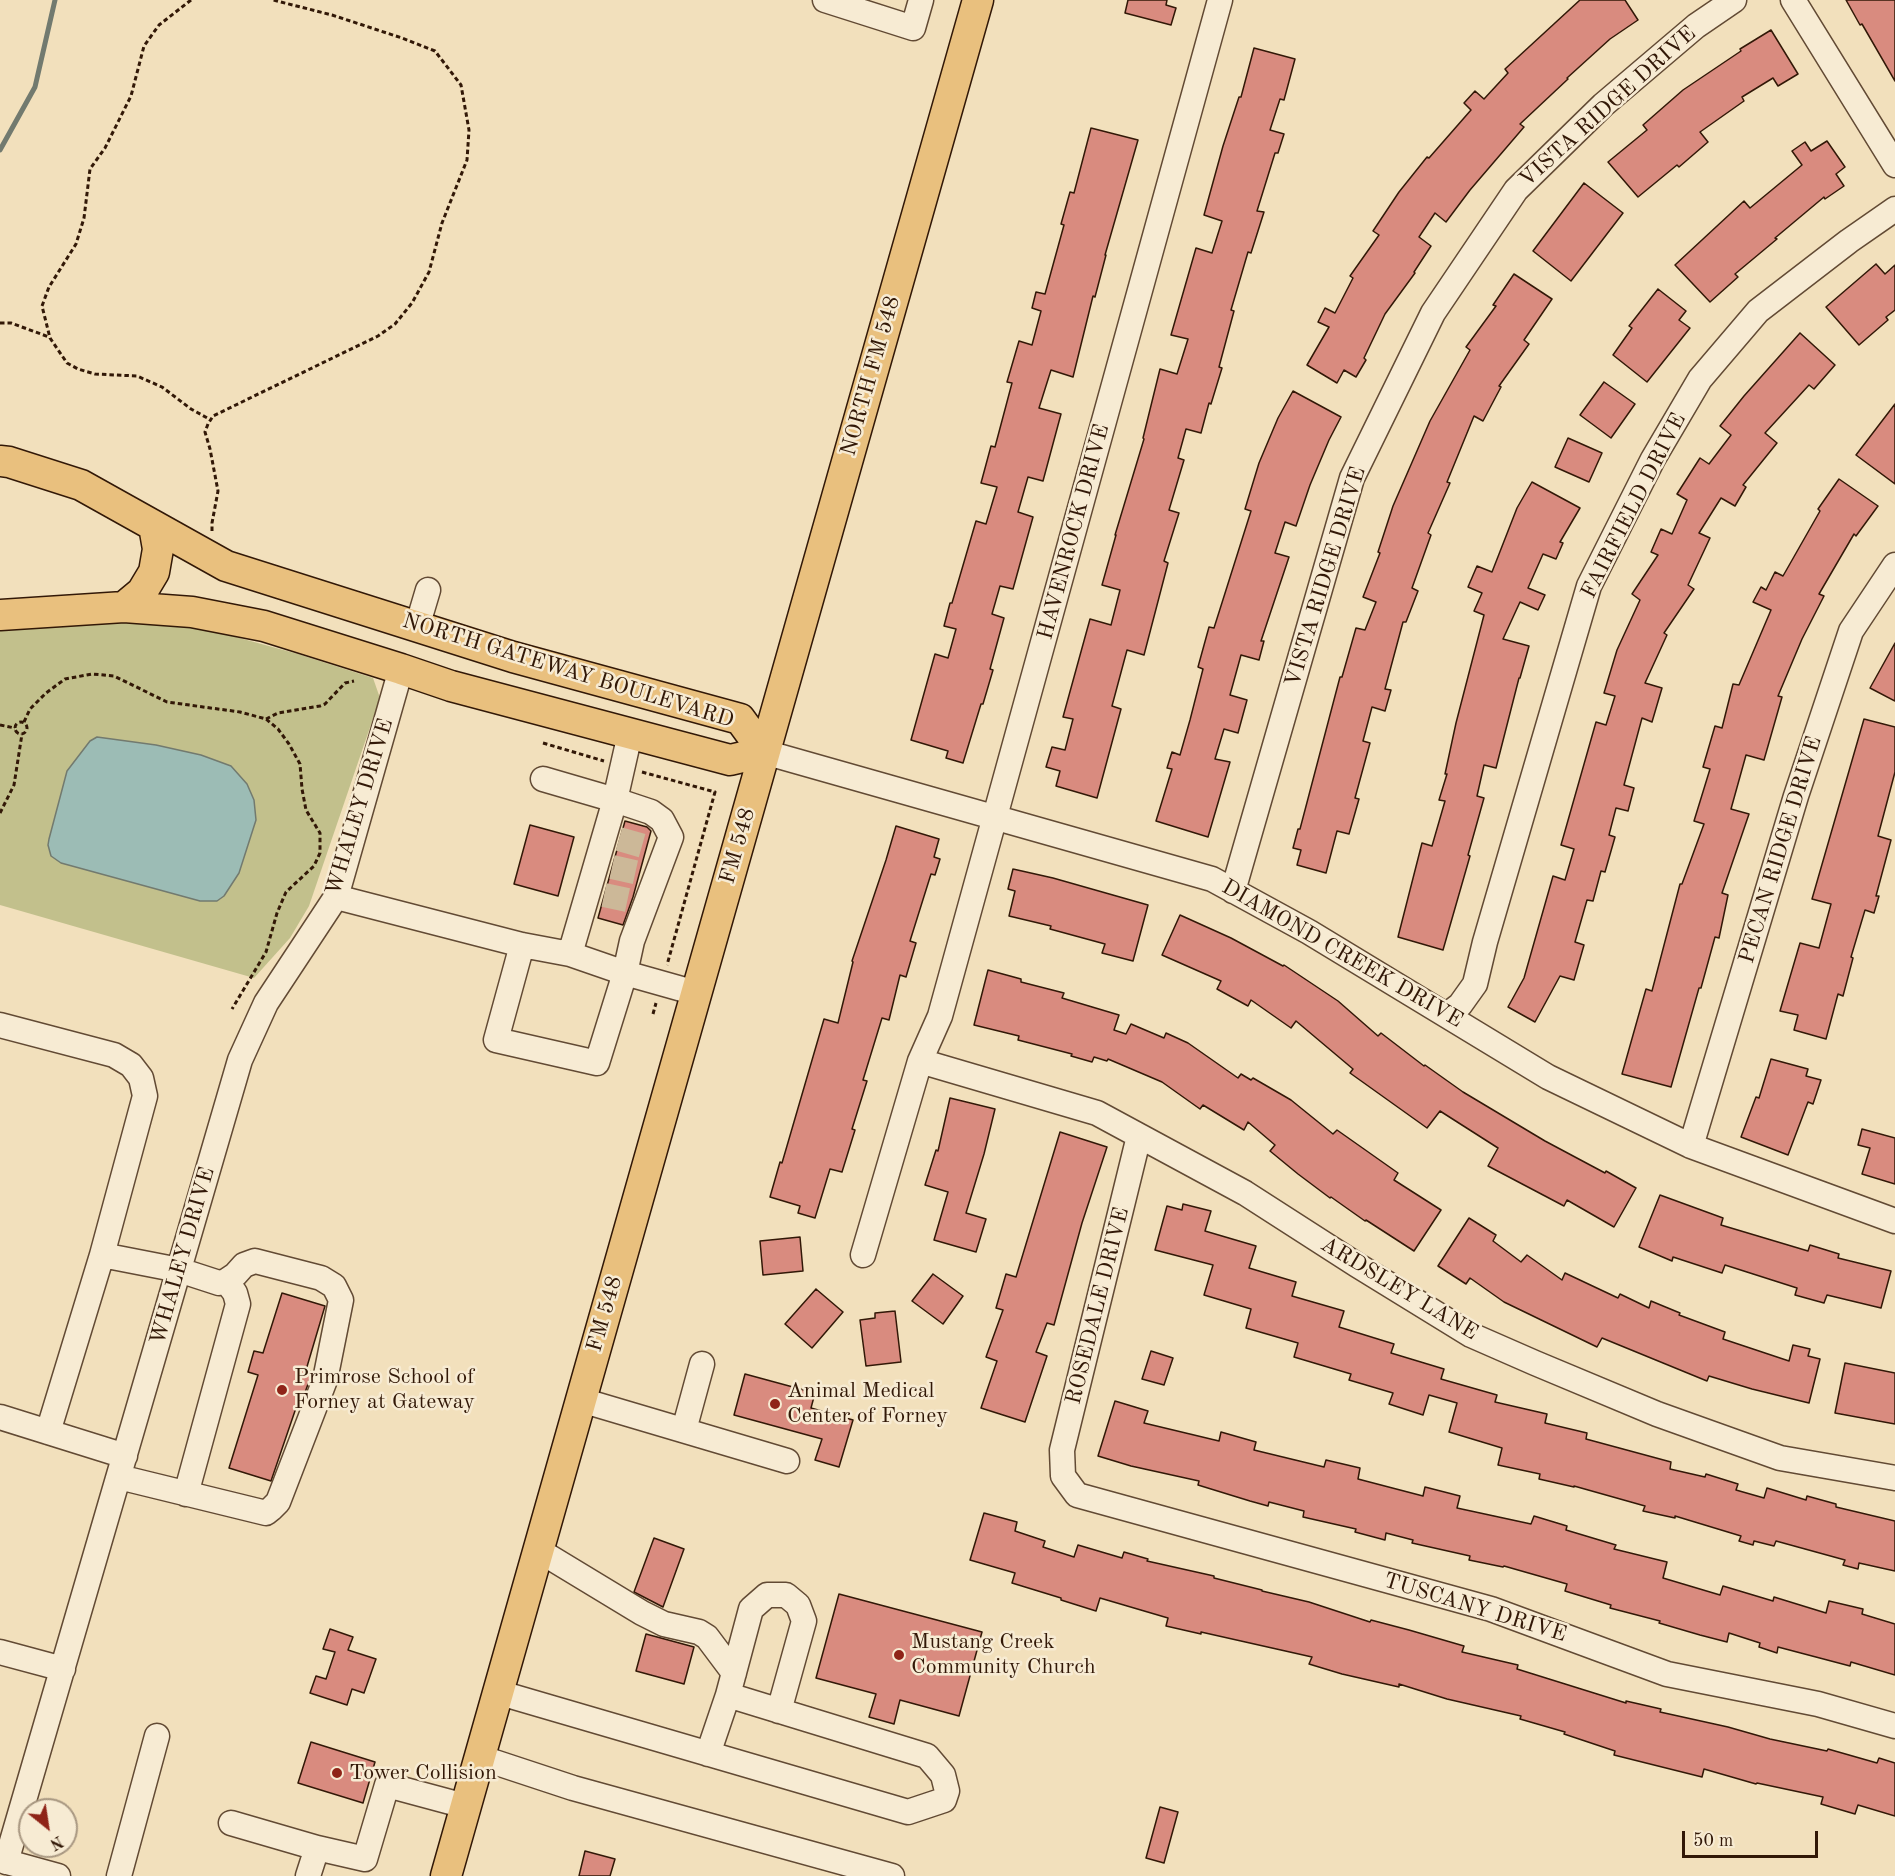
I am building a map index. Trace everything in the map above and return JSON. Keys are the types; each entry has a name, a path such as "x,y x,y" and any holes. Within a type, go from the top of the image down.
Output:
{"main road":[{"name":"NORTH FM 548","path":"764,752 978,0"},
{"name":"NORTH GATEWAY BOULEVARD","path":"0,462 9,462 81,485 226,566 513,657 740,719 764,752 730,760 450,686 264,626 192,612 124,607 0,615"},
{"path":"124,607 142,592 153,572 158,549 154,526"},
{"path":"401,669 417,627"},
{"name":"FM 548","path":"446,1876 764,752"}],"street":[{"path":"825,0 872,7 913,28 921,0"},
{"name":"HAVENROCK DRIVE","path":"863,1254 920,1061 940,1016 1220,0"},
{"name":"VISTA RIDGE DRIVE","path":"1233,891 1352,478 1433,313 1516,190 1603,105 1695,26 1734,0"},
{"path":"1793,0 1895,165"},
{"name":"FAIRFIELD DRIVE","path":"1447,1015 1460,1005 1475,984 1485,942 1589,586 1653,459 1700,379 1758,312 1849,241 1895,209"},
{"name":"PECAN RIDGE DRIVE","path":"1691,1146 1796,796 1851,631 1895,565"},
{"path":"417,627 428,590"},
{"name":"WHALEY DRIVE","path":"3,1861 63,1669 240,1060 266,1003 336,897 401,669"},
{"path":"570,954 597,893 612,838 615,801 630,734"},
{"name":"DIAMOND CREEK DRIVE","path":"764,752 1212,879 1310,932 1548,1077 1691,1146 1895,1221"},
{"path":"522,945 496,1040 597,1063 625,973 639,903 656,850 671,837 662,820 651,812 543,779"},
{"path":"336,897 522,945 570,954 625,973 696,993"},
{"path":"0,1025 114,1055 131,1065 141,1078 145,1096 102,1255 48,1432"},
{"name":"ARDSLEY LANE","path":"920,1061 1097,1113 1245,1193 1471,1335 1658,1414 1780,1458 1895,1478"},
{"name":"ROSEDALE DRIVE","path":"1063,1476 1062,1450 1139,1136"},
{"path":"0,1417 48,1432 186,1494 266,1513 278,1502 325,1380 340,1300 334,1286 321,1278 255,1261 244,1265 235,1275 219,1283 179,1270 102,1255"},
{"path":"186,1494 238,1304 235,1293 226,1281"},
{"path":"684,1430 702,1364"},
{"path":"581,1400 787,1461"},
{"name":"TUSCANY DRIVE","path":"1063,1476 1077,1495 1491,1609 1667,1674 1818,1704 1895,1726"},
{"path":"497,1692 908,1812 945,1800 947,1791 943,1775 927,1756 779,1711 731,1684 707,1637 699,1632 664,1624 642,1613 538,1550"},
{"path":"708,1754 752,1609 767,1595 786,1594 798,1605 804,1621 779,1711"},
{"path":"0,1652 63,1669"},
{"path":"119,1876 157,1736"},
{"path":"479,1757 573,1788 892,1876"},
{"path":"231,1823 317,1848 365,1859 387,1785 465,1806"},
{"path":"308,1876 317,1848"},
{"path":"3,1861 57,1876"}],"path":[{"path":"191,0 159,25 144,46 131,96 105,148 90,169 84,218 76,244 49,287 42,306 50,338 67,363 95,374 137,376 162,387 191,409 211,420"},
{"path":"213,534 212,523 218,491 205,432 213,416 378,336 395,324 412,303 429,272 442,223 467,160 469,130 461,85 435,51 332,15 273,0"},
{"path":"0,323 11,323 50,338"},
{"path":"24,722 30,709 65,679 92,674 114,676 167,702 240,712 266,719 278,729 289,744 300,764 306,810 320,833 320,853 314,866 286,892 277,913 266,952 232,1009"},
{"path":"266,719 278,713 325,704 345,683 360,680"},
{"path":"15,728 18,723 24,722"},
{"path":"0,813 14,785 22,734 28,728 24,722"},
{"path":"0,725 15,728 16,732 22,734"}],"shaded area":[{"path":"170,619 298,654 373,678 380,698 309,906 290,938 254,978 0,905 0,622"}],"water":[{"path":"97,737 156,745 201,755 231,766 247,784 254,800 256,820 239,873 224,896 217,901 200,901 61,863 51,856 49,839 67,771 90,741"}],"building":[{"path":"1128,0 1167,0 1166,5 1176,8 1171,25 1125,13"},
{"path":"1580,0 1625,0 1638,20 1610,39 1520,124 1524,127 1446,222 1435,213 1419,237 1431,246 1415,273 1385,314 1364,358 1366,360 1356,377 1344,370 1337,383 1307,365 1329,327 1318,322 1325,308 1335,313 1353,278 1350,276 1379,235 1373,231 1399,192 1427,157 1429,158 1471,110 1464,103 1475,91 1484,99 1508,73 1505,69"},
{"path":"1846,0 1895,0 1895,81 1862,24 1860,25"},
{"path":"1771,30 1798,74 1778,86 1773,78 1742,97 1744,101 1700,132 1708,142 1638,197 1608,162 1647,130 1643,125 1683,90"},
{"path":"1254,48 1295,59 1284,100 1280,99 1270,130 1284,134 1278,153 1275,153 1257,211 1264,212 1251,253 1248,252 1231,310 1234,311 1219,367 1222,368 1211,404 1209,403 1201,433 1186,429 1178,458 1184,460 1169,510 1179,513 1164,561 1168,563 1144,655 1127,650 1112,706 1121,709 1097,798 1056,786 1060,771 1046,767 1052,747 1065,750 1073,719 1063,717 1090,619 1111,625 1120,590 1102,585 1144,439 1160,369 1177,374 1188,339 1171,335 1196,248 1212,253 1222,221 1204,215"},
{"path":"1091,128 1138,140 1095,297 1093,296 1073,377 1051,370 1039,408 1061,414 1043,481 1028,477 1018,512 1033,517 1013,589 1000,586 992,614 1004,618 990,669 993,670 963,763 946,758 948,751 911,740 935,654 948,658 956,629 944,626 950,603 952,603 976,521 986,524 997,487 981,483 991,446 995,447 1012,383 1007,382 1019,341 1032,345 1041,311 1032,308 1036,292 1045,294 1064,225 1061,224 1070,192 1074,193"},
{"path":"1827,141 1845,167 1836,174 1844,186 1825,199 1824,197 1775,238 1777,239 1735,274 1738,277 1710,302 1675,265 1744,201 1750,208 1802,165 1792,151 1805,142 1811,151"},
{"path":"1584,183 1623,213 1571,281 1533,251"},
{"path":"1876,264 1885,274 1895,265 1895,310 1886,317 1888,320 1859,345 1826,307"},
{"path":"1514,274 1552,299 1524,340 1529,344 1499,386 1501,387 1483,421 1474,416 1447,482 1450,483 1428,533 1431,535 1412,588 1418,591 1406,622 1403,622 1385,689 1391,690 1385,711 1372,707 1363,741 1370,743 1355,798 1359,799 1349,834 1337,831 1326,873 1297,865 1301,850 1293,848 1340,677 1342,677 1356,628 1365,630 1376,602 1363,597 1380,553 1378,552 1393,506 1430,421 1470,350 1466,347 1496,306 1493,305"},
{"path":"1658,289 1686,311 1679,320 1690,328 1647,382 1613,355 1632,328 1629,326"},
{"path":"1800,333 1835,365 1814,389 1809,385 1765,433 1777,443 1743,485 1746,487 1735,506 1721,498 1699,533 1710,538 1688,585 1694,589 1664,633 1667,635 1645,683 1662,688 1652,722 1642,718 1624,785 1634,788 1628,811 1616,808 1609,835 1615,837 1605,872 1601,871 1593,901 1587,900 1575,942 1584,945 1574,980 1560,976 1535,1022 1508,1007 1524,978 1553,876 1565,880 1574,849 1561,845 1596,722 1606,725 1615,696 1604,693 1617,650 1640,600 1632,594 1658,555 1651,552 1661,529 1672,534 1687,500 1677,494 1700,458 1709,464 1731,435 1720,426"},
{"path":"1604,382 1635,404 1611,438 1580,415"},
{"path":"1293,391 1341,417 1310,485 1296,526 1285,522 1275,553 1289,557 1261,641 1264,641 1259,660 1241,655 1230,695 1247,700 1238,733 1224,729 1215,759 1230,762 1208,837 1156,821 1172,769 1167,768 1172,752 1180,755 1190,720 1203,669 1198,667 1209,627 1214,628 1251,511 1245,509 1259,463 1278,418"},
{"path":"1895,404 1895,484 1856,455"},
{"path":"1568,438 1602,453 1589,482 1555,467"},
{"path":"1839,479 1878,506 1856,536 1854,534 1819,594 1824,596 1802,639 1778,696 1782,697 1764,760 1746,755 1731,809 1749,814 1722,893 1728,895 1719,938 1715,937 1671,1087 1622,1074 1646,989 1652,991 1680,884 1682,884 1704,824 1694,821 1710,769 1703,767 1715,726 1722,728 1733,684 1739,685 1771,610 1753,602 1761,587 1766,590 1775,572 1783,576 1820,511 1818,509"},
{"path":"1532,482 1580,508 1560,542 1563,543 1556,559 1543,554 1528,588 1545,595 1538,610 1520,602 1503,639 1529,646 1496,768 1484,765 1477,796 1484,798 1443,950 1398,937 1422,843 1432,846 1445,801 1439,800 1484,615 1474,611 1482,593 1468,587 1477,566 1492,572 1517,508"},
{"path":"1895,643 1895,701 1870,688"},
{"path":"1864,719 1895,727 1895,772 1878,836 1891,840 1876,896 1879,896 1874,913 1865,910 1851,957 1853,958 1843,996 1838,994 1826,1039 1794,1030 1798,1015 1780,1011 1800,943 1819,948 1831,904 1812,899"},
{"path":"625,821 647,827 651,831 623,925 598,918"},
{"path":"530,825 574,837 558,896 514,884"},
{"path":"896,826 939,839 934,857 940,859 935,875 931,874 910,941 916,943 906,977 900,975 889,1020 882,1018 863,1080 867,1081 842,1172 830,1169 815,1218 798,1213 800,1206 770,1197 824,1019 838,1023 852,961"},
{"path":"1013,869 1148,905 1133,961 1102,953 1105,944 1050,929 1051,926 1009,916 1015,891 1008,889"},
{"path":"1180,915 1284,965 1338,1001 1378,1036 1381,1033 1463,1092 1545,1141 1636,1188 1614,1227 1567,1200 1564,1206 1488,1166 1498,1148 1440,1111 1427,1128 1350,1073 1353,1069 1296,1021 1291,1028 1251,1000 1248,1006 1217,989 1221,981 1162,955"},
{"path":"988,970 1021,979 1021,982 1064,993 1062,998 1119,1015 1114,1030 1126,1034 1131,1024 1164,1038 1166,1033 1188,1043 1238,1078 1241,1074 1251,1080 1253,1078 1291,1100 1333,1134 1337,1130 1398,1173 1394,1180 1441,1210 1414,1251 1330,1198 1298,1174 1270,1151 1275,1145 1248,1122 1244,1130 1203,1105 1200,1109 1162,1082 1108,1059 1107,1061 1094,1057 1092,1062 1071,1056 1072,1054 1018,1040 1019,1036 974,1025"},
{"path":"1771,1059 1808,1069 1806,1076 1821,1080 1813,1104 1808,1102 1788,1155 1741,1137 1756,1097 1759,1098"},
{"path":"950,1098 995,1109 966,1213 986,1219 976,1252 934,1240 948,1192 925,1185 936,1150 938,1151"},
{"path":"1862,1129 1895,1138 1895,1184 1862,1174 1870,1148 1858,1145"},
{"path":"1060,1132 1107,1147 1082,1223 1054,1325 1047,1323 1036,1352 1047,1356 1025,1422 981,1408 997,1361 986,1357 1003,1310 996,1308 1006,1274 1016,1277"},
{"path":"1660,1195 1723,1218 1721,1225 1808,1251 1810,1245 1839,1254 1838,1258 1891,1271 1881,1308 1827,1295 1824,1303 1795,1295 1797,1288 1725,1265 1722,1273 1673,1257 1672,1261 1639,1247"},
{"path":"1183,1204 1211,1211 1205,1231 1256,1246 1249,1268 1296,1282 1292,1296 1344,1311 1339,1327 1394,1344 1391,1353 1444,1369 1441,1379 1497,1395 1495,1402 1547,1414 1545,1423 1587,1433 1586,1439 1671,1462 1670,1469 1705,1477 1706,1474 1738,1484 1736,1490 1764,1498 1767,1488 1806,1500 1807,1496 1836,1504 1836,1507 1895,1521 1895,1571 1859,1563 1858,1569 1843,1565 1845,1560 1776,1541 1774,1546 1754,1541 1753,1545 1739,1541 1741,1536 1675,1516 1675,1518 1643,1511 1645,1506 1574,1486 1539,1479 1540,1474 1498,1465 1502,1448 1449,1432 1457,1403 1429,1395 1423,1415 1389,1404 1393,1393 1349,1380 1351,1374 1294,1357 1298,1343 1246,1328 1251,1309 1204,1295 1213,1265 1155,1250 1167,1206 1182,1210"},
{"path":"1469,1218 1496,1235 1493,1241 1521,1262 1527,1255 1562,1280 1565,1273 1618,1298 1620,1294 1649,1308 1651,1301 1680,1313 1679,1315 1725,1332 1723,1339 1789,1361 1793,1345 1810,1349 1808,1356 1820,1359 1809,1403 1709,1376 1707,1381 1602,1338 1597,1347 1504,1302 1470,1278 1466,1284 1438,1266"},
{"path":"800,1237 803,1271 763,1275 760,1241"},
{"path":"933,1274 963,1296 943,1324 912,1301"},
{"path":"816,1289 843,1312 812,1348 785,1324"},
{"name":"Primrose School of Forney at Gateway","path":"282,1293 325,1306 306,1370 312,1372 311,1376 300,1406 297,1405 271,1481 229,1468 258,1375 248,1372 254,1351 263,1353"},
{"path":"895,1311 901,1362 866,1366 860,1320 875,1318 875,1313"},
{"path":"1151,1351 1173,1358 1164,1385 1142,1379"},
{"path":"1845,1363 1895,1373 1895,1424 1835,1413"},
{"name":"Animal Medical Center of Forney","path":"745,1374 815,1393 811,1408 853,1420 839,1467 815,1460 822,1439 734,1415"},
{"path":"1115,1401 1148,1411 1144,1423 1219,1441 1221,1432 1256,1442 1254,1450 1324,1467 1326,1460 1360,1468 1358,1479 1423,1496 1425,1487 1460,1496 1457,1508 1531,1524 1534,1516 1567,1526 1566,1530 1616,1545 1614,1549 1667,1562 1663,1578 1720,1595 1723,1586 1773,1601 1774,1597 1826,1613 1829,1601 1863,1609 1862,1614 1895,1624 1895,1675 1851,1662 1850,1666 1778,1647 1777,1653 1759,1647 1760,1643 1729,1633 1727,1642 1700,1635 1659,1623 1660,1621 1610,1608 1611,1605 1565,1591 1567,1584 1504,1566 1469,1560 1470,1556 1412,1543 1413,1540 1386,1533 1385,1540 1355,1532 1356,1529 1303,1517 1304,1511 1269,1502 1268,1506 1198,1485 1199,1481 1098,1456"},
{"path":"984,1513 1017,1522 1015,1531 1045,1541 1043,1547 1074,1557 1078,1545 1122,1558 1124,1552 1148,1559 1147,1561 1214,1576 1214,1578 1309,1602 1370,1622 1371,1620 1464,1646 1462,1652 1518,1665 1517,1669 1626,1703 1626,1701 1661,1709 1660,1712 1770,1739 1827,1751 1828,1749 1877,1763 1879,1758 1895,1763 1895,1816 1858,1805 1855,1814 1821,1804 1823,1797 1756,1784 1704,1769 1702,1777 1614,1755 1615,1751 1564,1734 1565,1732 1520,1719 1521,1716 1447,1699 1399,1684 1399,1687 1342,1674 1309,1664 1312,1657 1166,1626 1168,1618 1100,1598 1096,1611 1061,1600 1061,1598 1012,1583 1015,1573 970,1560"},
{"path":"654,1538 684,1549 663,1607 634,1592"},
{"name":"Mustang Creek Community Church","path":"839,1594 982,1632 959,1716 900,1700 894,1724 869,1717 876,1694 816,1678"},
{"path":"330,1629 353,1637 348,1650 376,1659 364,1693 352,1689 347,1705 310,1693 316,1676 326,1679 335,1652 323,1649"},
{"path":"646,1634 694,1647 684,1684 636,1671"},
{"name":"Tower Collision","path":"311,1742 375,1762 363,1803 298,1783"},
{"path":"1160,1807 1178,1812 1164,1863 1146,1858"},
{"path":"585,1851 615,1859 610,1876 579,1876"}],"waterway":[{"path":"0,150 35,87 55,0"}],"tunnel":[{"path":"619,839 647,847"},
{"path":"612,867 639,873"},
{"path":"604,895 632,901"}],"place":[{"name":"Primrose School of Forney at Gateway","path":"282,1390"},
{"name":"Animal Medical Center of Forney","path":"775,1404"},
{"name":"Mustang Creek Community Church","path":"899,1655"},
{"name":"Tower Collision","path":"337,1773"}]}
